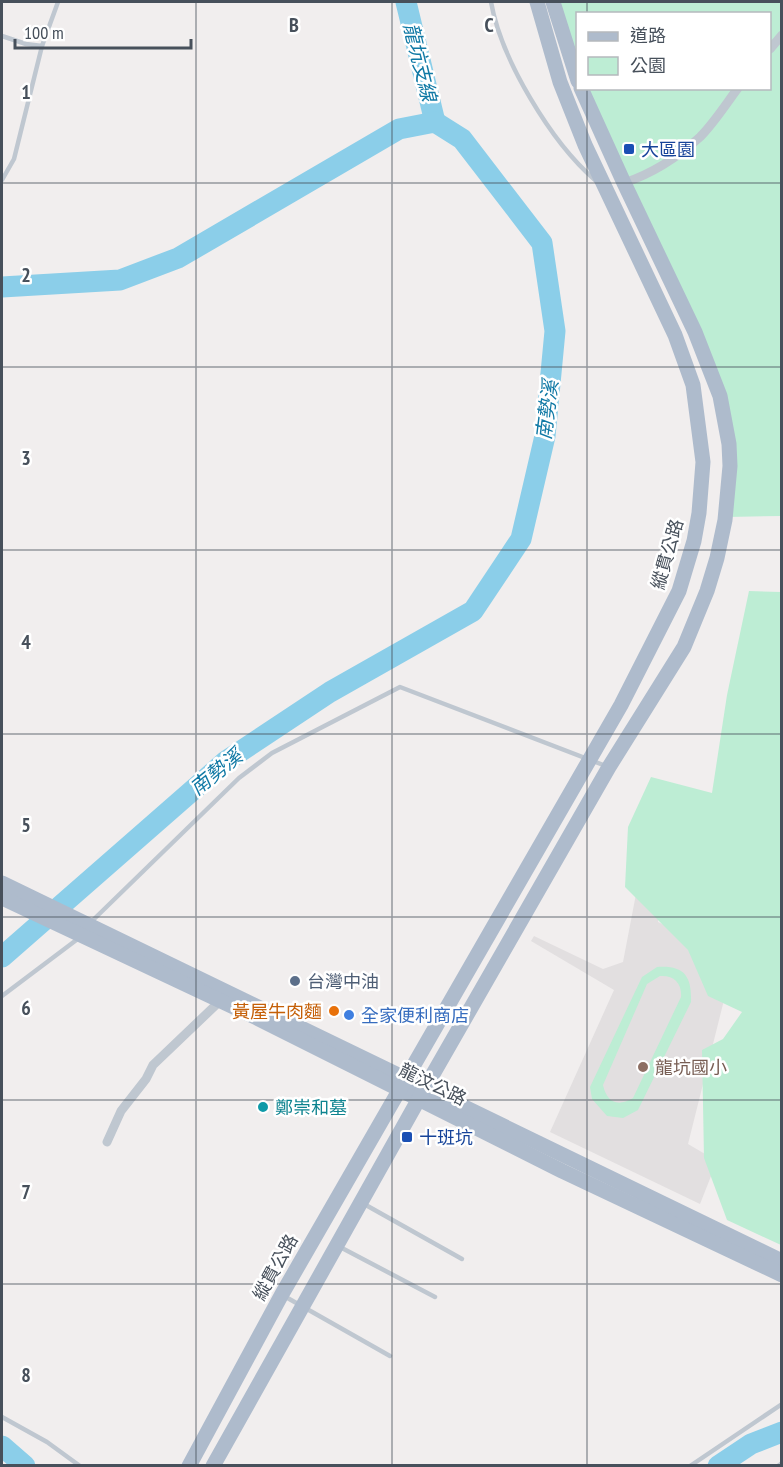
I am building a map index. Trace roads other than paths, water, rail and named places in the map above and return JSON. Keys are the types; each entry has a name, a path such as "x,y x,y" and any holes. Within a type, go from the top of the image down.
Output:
{"main road":[{"name":"縱貫公路","path":"189,1466 282,1294 621,705 679,591 688,563 699,513 703,462 693,385 675,335 585,145 560,82 537,2"},
{"path":"553,2 576,75"},
{"path":"213,1466 422,1093 609,767 684,647 707,591 725,520 730,466 729,444 716,386 695,332 582,90"},
{"path":"3,889 78,928"},
{"name":"龍汶公路","path":"78,928 220,1001 259,1013"},
{"name":"龍汶公路","path":"78,928 259,1013 402,1084 782,1261"},
{"name":"龍汶公路","path":"422,1093 562,1171 782,1275"}],"street":[{"path":"771,48 782,35"},
{"path":"624,183 668,162 701,136 736,90"},
{"path":"107,1142 121,1111 146,1079 153,1065 220,1001"}],"lane":[{"path":"2,180 14,159 42,46 58,2"},
{"path":"490,2 494,22 539,113 567,153 607,190 624,183"},
{"path":"2,36 26,44 42,46"},
{"path":"2,996 239,778 272,753 400,687 609,767"},
{"path":"361,1203 462,1259"},
{"path":"338,1245 435,1297"},
{"path":"282,1294 390,1356"},
{"path":"690,1466 782,1404"},
{"path":"2,1417 47,1442 80,1466"}],"waterway":[{"name":"龍坑支線","path":"406,2 435,122"},
{"name":"南勢溪","path":"2,287 120,280 178,258 399,129 435,122 462,139 542,243 555,331 545,436 521,539 473,611 330,692 226,761 2,957"},
{"name":"南勢溪","path":"718,1466 751,1444 782,1432"},
{"name":"南勢溪","path":"2,1446 25,1466"}],"place":[{"name":"大區園","path":"629,149"},
{"name":"台灣中油","path":"295,981"},
{"name":"黃屋牛肉麵","path":"334,1011"},
{"name":"全家便利商店","path":"349,1015"},
{"name":"龍坑國小","path":"643,1067"},
{"name":"鄭崇和墓","path":"263,1107"},
{"name":"十班坑","path":"407,1137"}]}
